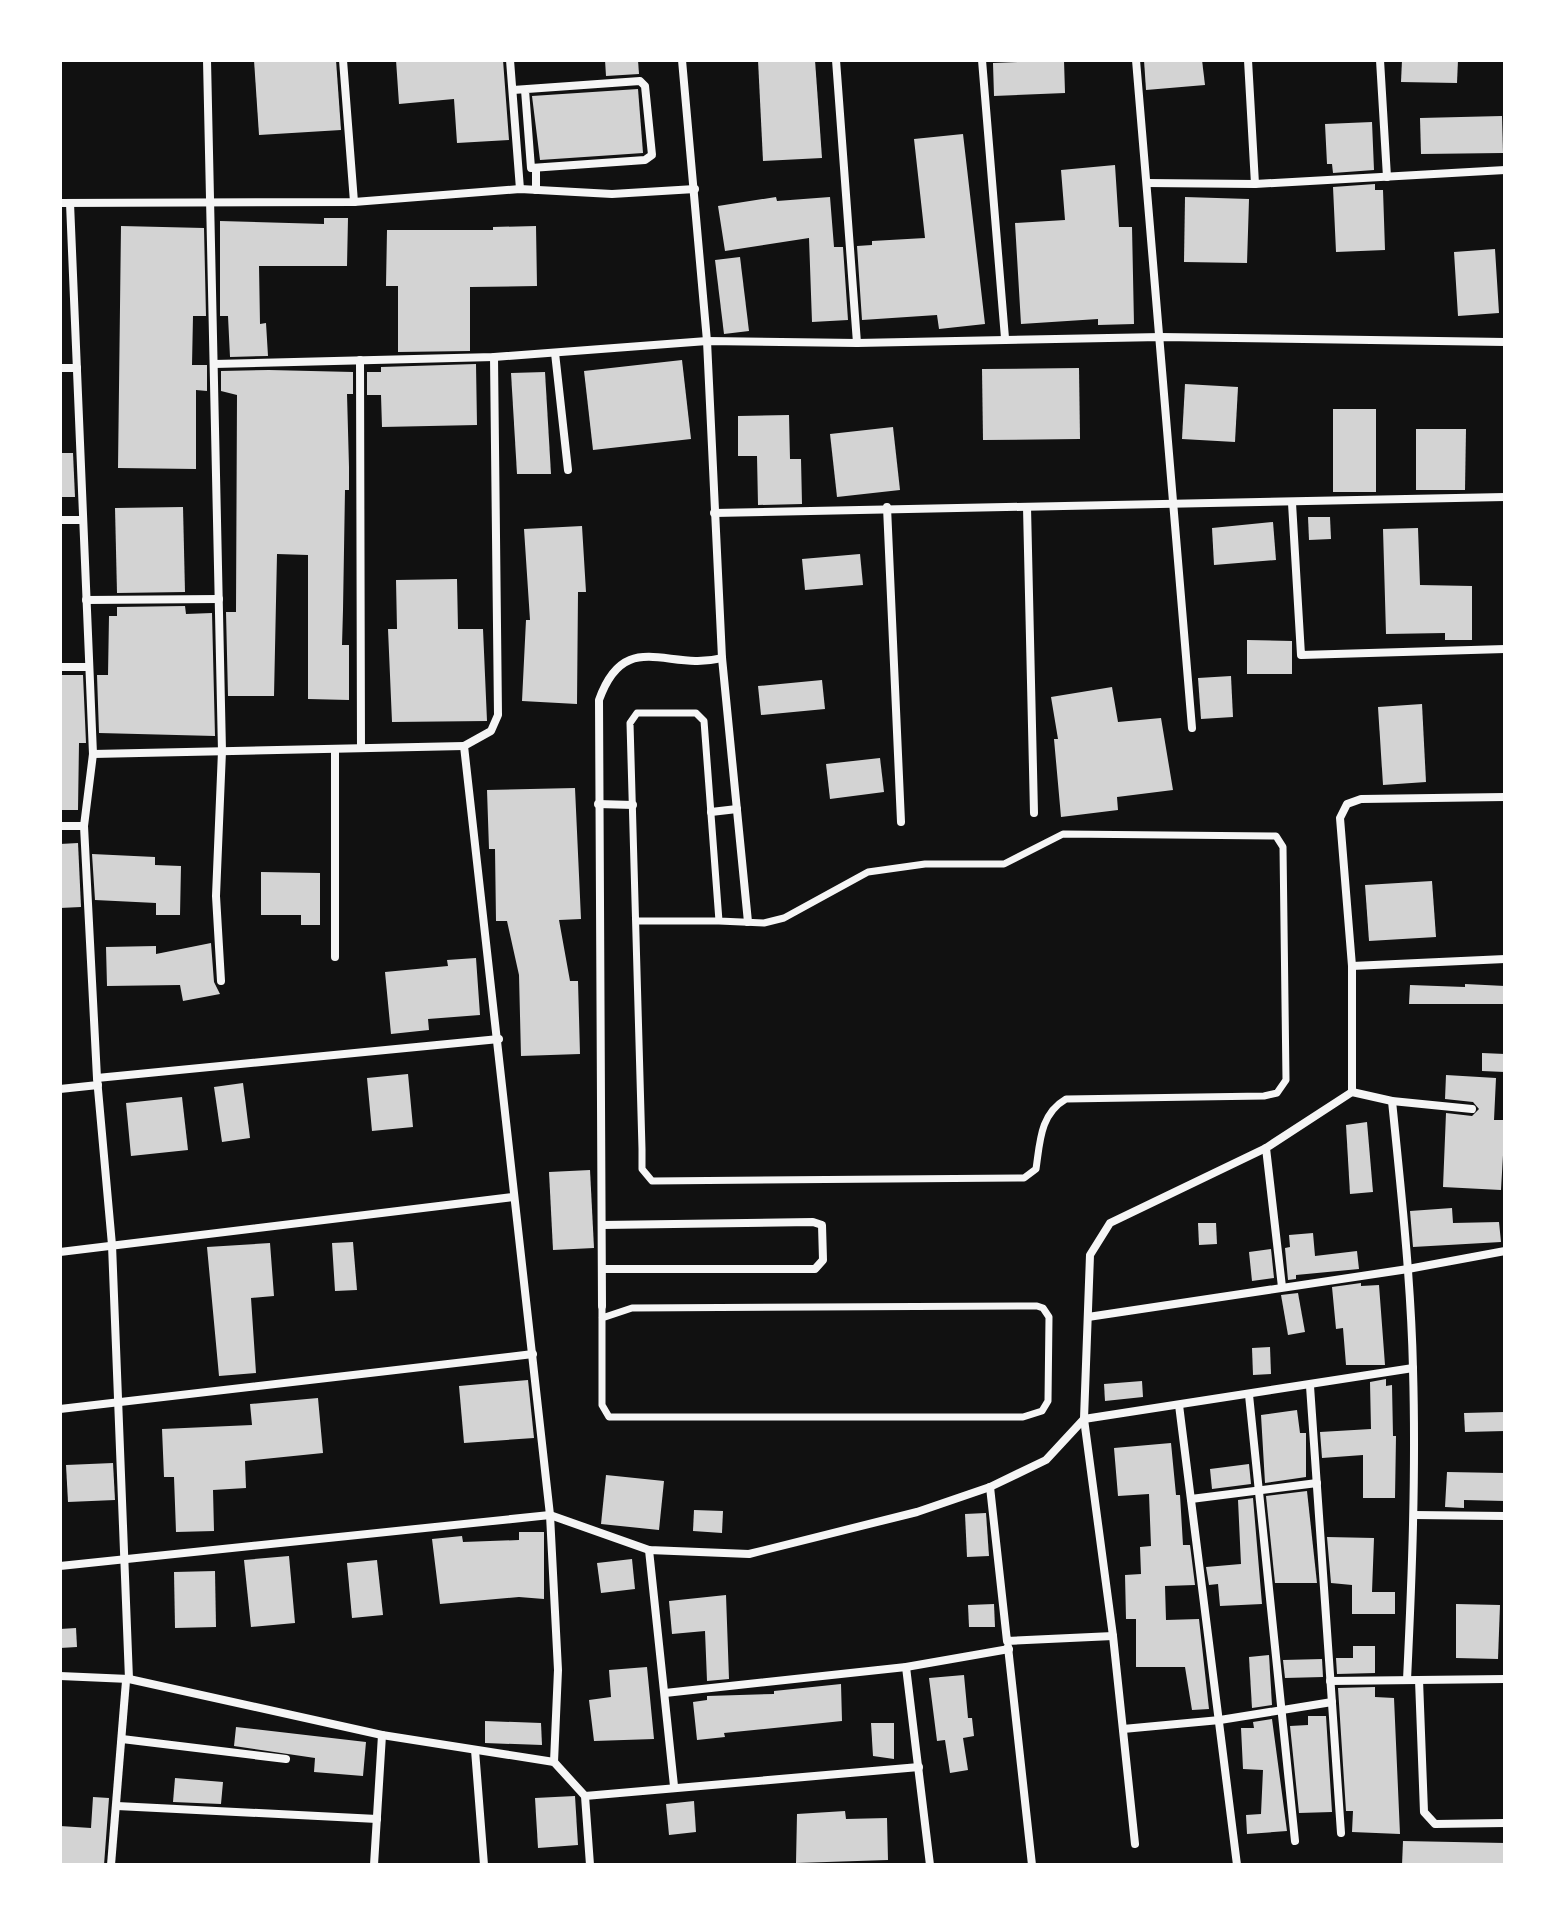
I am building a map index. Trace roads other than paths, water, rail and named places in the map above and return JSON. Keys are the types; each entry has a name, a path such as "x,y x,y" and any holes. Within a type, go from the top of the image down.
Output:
{"street":[{"path":"207,60 222,751 216,896 221,981"},
{"path":"343,60 354,202"},
{"path":"510,60 520,189"},
{"path":"682,60 707,341 722,658 748,922"},
{"path":"836,60 857,343"},
{"path":"982,60 1005,338"},
{"path":"1136,60 1192,728"},
{"path":"1248,60 1255,184"},
{"path":"1380,60 1387,177"},
{"path":"513,90 633,81 645,86 653,149 650,158 536,168 530,165 525,90"},
{"path":"536,168 536,190"},
{"path":"1147,183 1255,184 1505,170"},
{"path":"60,203 354,202 520,189 612,194 695,189"},
{"path":"70,203 93,754 84,826 97,1081 112,1245 128,1680 111,1865"},
{"path":"214,364 494,357 707,341 857,343 1161,337 1505,342"},
{"path":"555,353 568,470"},
{"path":"93,754 464,746 491,731 498,715 494,357"},
{"path":"360,360 361,748"},
{"path":"60,368 77,368"},
{"path":"714,513 887,507 1292,503 1505,497"},
{"path":"1292,503 1301,655 1505,649"},
{"path":"887,507 901,822"},
{"path":"1027,507 1034,813"},
{"path":"60,520 83,520"},
{"path":"86,600 219,599"},
{"path":"602,1318 632,1308 1037,1306 1043,1308 1049,1317 1048,1401 1042,1411 1023,1417 609,1417 602,1405 599,700 619,667 639,657 699,664 722,658"},
{"path":"60,667 89,667"},
{"path":"636,921 748,922 784,918 868,872 925,864 1004,864 1063,834 1276,836 1283,847 1286,1080 1277,1093 1264,1096 1066,1099 1056,1105 1043,1125 1036,1169 1024,1178 652,1181 642,1169 633,805 633,715 689,712 704,721 719,921"},
{"path":"464,746 550,1515 558,1670 554,1762"},
{"path":"335,749 335,957"},
{"path":"1352,1092 1352,966 1340,818 1347,804 1361,799 1505,797"},
{"path":"598,804 633,805"},
{"path":"711,812 737,809"},
{"path":"60,826 84,826"},
{"path":"1352,966 1505,959"},
{"path":"60,1089 97,1081 499,1039"},
{"path":"1135,1844 1113,1636 1084,1419 1090,1255 1110,1223 1266,1148 1352,1092 1392,1101 1472,1109"},
{"path":"1392,1101 1408,1269 1413,1368 1414,1515 1407,1680"},
{"path":"1266,1148 1282,1287"},
{"path":"60,1252 513,1197"},
{"path":"602,1225 813,1222 822,1225 825,1239 821,1265 806,1270 603,1269"},
{"path":"1088,1317 1408,1269 1505,1251"},
{"path":"60,1409 533,1354"},
{"path":"60,1566 550,1515 649,1550 749,1554 917,1512 990,1487 1046,1460 1084,1419 1413,1368"},
{"path":"1310,1386 1341,1833"},
{"path":"1249,1395 1295,1841"},
{"path":"1179,1405 1237,1865"},
{"path":"1191,1499 1317,1483"},
{"path":"990,1487 1032,1865"},
{"path":"1414,1515 1505,1516"},
{"path":"649,1550 674,1786"},
{"path":"665,1693 906,1667 1008,1645 1113,1636"},
{"path":"906,1667 930,1865"},
{"path":"60,1676 128,1680 382,1735 554,1762 585,1796 590,1865"},
{"path":"1330,1681 1505,1679"},
{"path":"1419,1680 1424,1812 1435,1824 1505,1823"},
{"path":"1123,1729 1220,1720 1332,1702"},
{"path":"374,1865 382,1735"},
{"path":"122,1739 286,1759"},
{"path":"475,1750 484,1865"},
{"path":"585,1796 919,1767"},
{"path":"117,1806 377,1819"}]}
